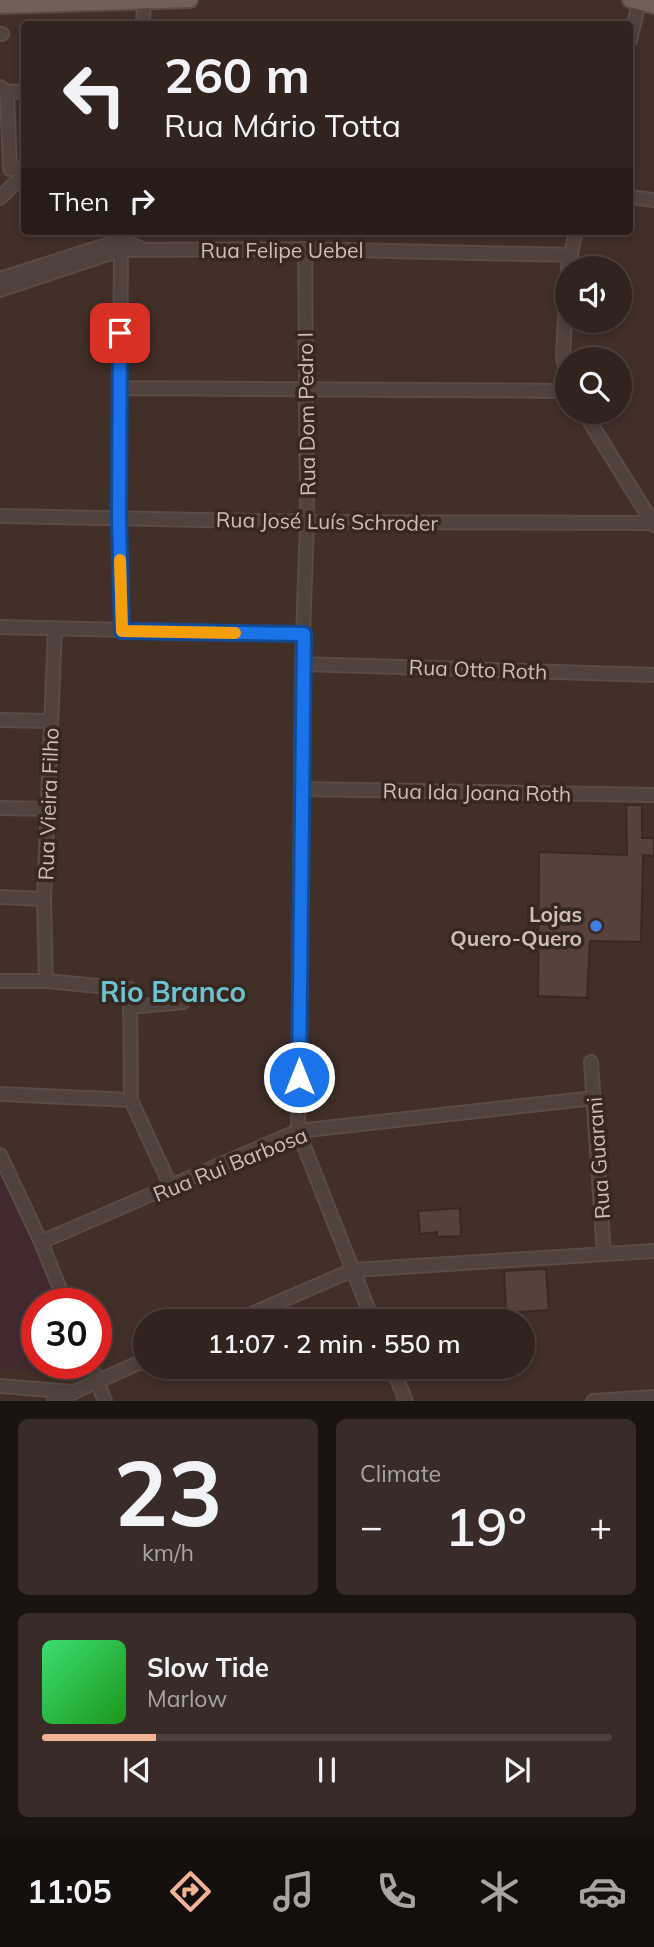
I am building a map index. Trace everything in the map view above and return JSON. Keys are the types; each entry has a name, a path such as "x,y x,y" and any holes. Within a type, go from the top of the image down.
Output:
{"main road":[{"path":"0,6 190,0"}],"street":[{"path":"143,21 144,0"},
{"path":"633,30 641,2"},
{"path":"4,90 10,169 21,171"},
{"path":"0,198 21,175"},
{"path":"633,197 654,200"},
{"path":"570,256 575,235"},
{"path":"0,279 123,241 143,250"},
{"name":"Rua Felipe Uebel","path":"0,290 121,250 305,249 555,261"},
{"name":"Rua Dom Pedro I","path":"305,249 307,522 302,664 298,1131 368,1309"},
{"path":"121,250 119,519 122,631"},
{"path":"120,388 555,391"},
{"path":"591,424 653,524"},
{"name":"Rua José Luís Schroder","path":"0,516 307,522 653,524"},
{"path":"0,627 304,634"},
{"name":"Rua Vieira Filho","path":"46,981 44,899 55,628"},
{"name":"Rua Otto Roth","path":"302,664 654,675"},
{"path":"0,720 51,721"},
{"name":"Rua Ida Joana Roth","path":"301,789 654,795"},
{"path":"0,808 47,809"},
{"path":"0,897 44,899"},
{"path":"0,981 46,981 130,989 131,1100 171,1187"},
{"path":"130,1007 183,1002"},
{"name":"Rua Guarani","path":"592,1062 604,1254"},
{"path":"0,1094 131,1100"},
{"name":"Rua Rui Barbosa","path":"41,1242 298,1131 594,1098"},
{"path":"0,1155 60,1288"},
{"path":"263,1309 353,1270 654,1251"},
{"path":"54,1401 133,1365"},
{"path":"397,1379 406,1401"},
{"path":"97,1381 105,1401"},
{"path":"0,1386 76,1392"},
{"path":"593,1401 654,1397"}],"shaded area":[{"path":"0,1168 51,1288 21,1288 21,1370 0,1369"}],"building":[{"path":"626,805 642,805 642,838 654,838 654,856 643,855 641,942 590,941 587,998 538,996 539,852 627,855"},
{"path":"460,1208 461,1236 437,1237 437,1232 420,1234 418,1211"},
{"path":"546,1269 549,1310 506,1309 504,1271"}],"slow traffic":[{"path":"120,560 122,631 235,633"}],"place":[{"name":"Lojas Quero-Quero","path":"596,926"}],"district":[{"name":"Rio Branco","path":"173,991"}],"route":[{"path":"120,333 119,519 122,631 304,634 299,1077"}]}
